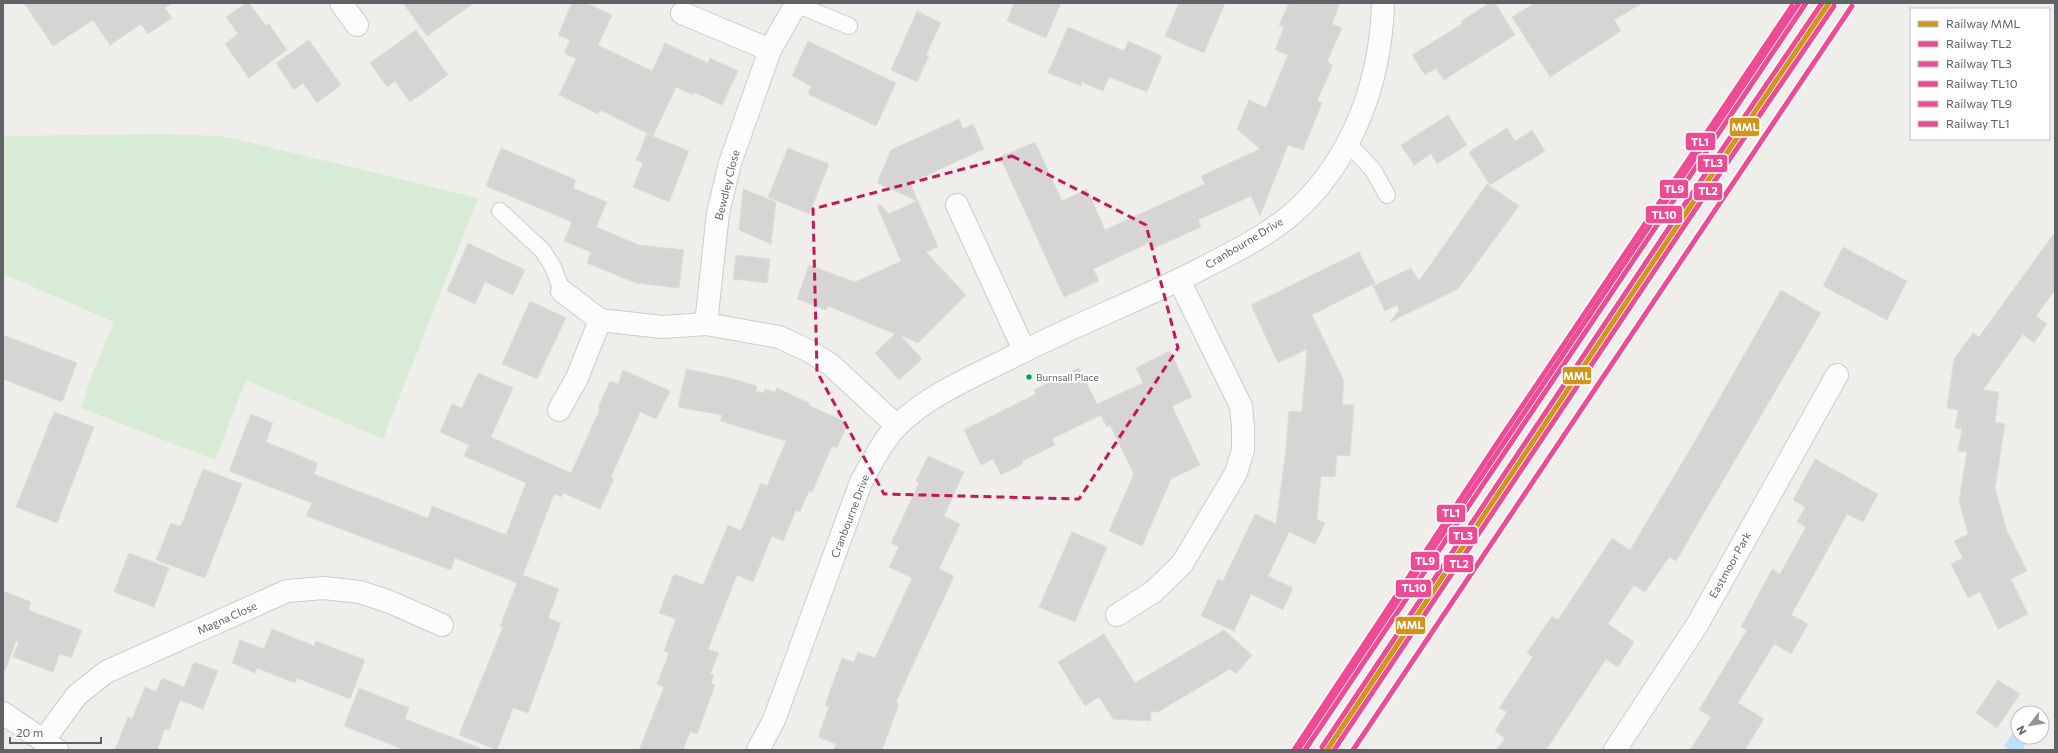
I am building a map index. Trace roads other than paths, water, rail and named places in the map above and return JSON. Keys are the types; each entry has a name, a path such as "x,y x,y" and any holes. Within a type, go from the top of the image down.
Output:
{"street":[{"path":"341,3 357,25"},
{"name":"Cranbourne Drive","path":"758,750 774,720 861,482 876,454 897,426 924,404 956,385 1024,350 1179,280 1228,256 1291,215 1316,188 1340,157 1356,129 1377,64 1382,27 1382,3"},
{"name":"Bewdley Close","path":"706,324 718,213 730,163 770,50 796,4"},
{"path":"684,8 770,50"},
{"path":"957,204 1024,350"},
{"path":"1117,615 1154,592 1182,564 1236,473 1242,450 1243,427 1240,406 1179,280"},
{"path":"562,291 600,320 662,328 706,324 779,337 810,351 831,365 897,426"},
{"path":"559,410 577,378 600,320"},
{"name":"Eastmoor Park","path":"1615,750 1697,625 1837,375"},
{"name":"Magna Close","path":"50,746 77,695 106,672 287,591 324,588 360,592 390,602 442,625"},
{"path":"3,713 50,746"}],"lane":[{"path":"796,4 849,26"},
{"path":"1348,143 1373,170 1387,195"},
{"path":"500,211 542,251 553,267 562,291"}],"water":[{"path":"2010,737 2010,745 2025,745 2022,750 2010,750 2004,746"}],"rail line":[{"name":"TL9","path":"1300,747 1799,3"},
{"name":"TL10","path":"1305,750 1806,3"},
{"name":"TL3","path":"1322,747 1685,204 1822,3"},
{"name":"MML","path":"1327,750 1690,207 1829,3"},
{"name":"TL1","path":"1294,750 1504,433 1792,6"},
{"name":"TL2","path":"1334,750 1695,210 1834,6"},
{"name":"TL1","path":"1353,750 1852,6"}],"place":[{"name":"Burnsall Place","path":"1029,377"}]}
